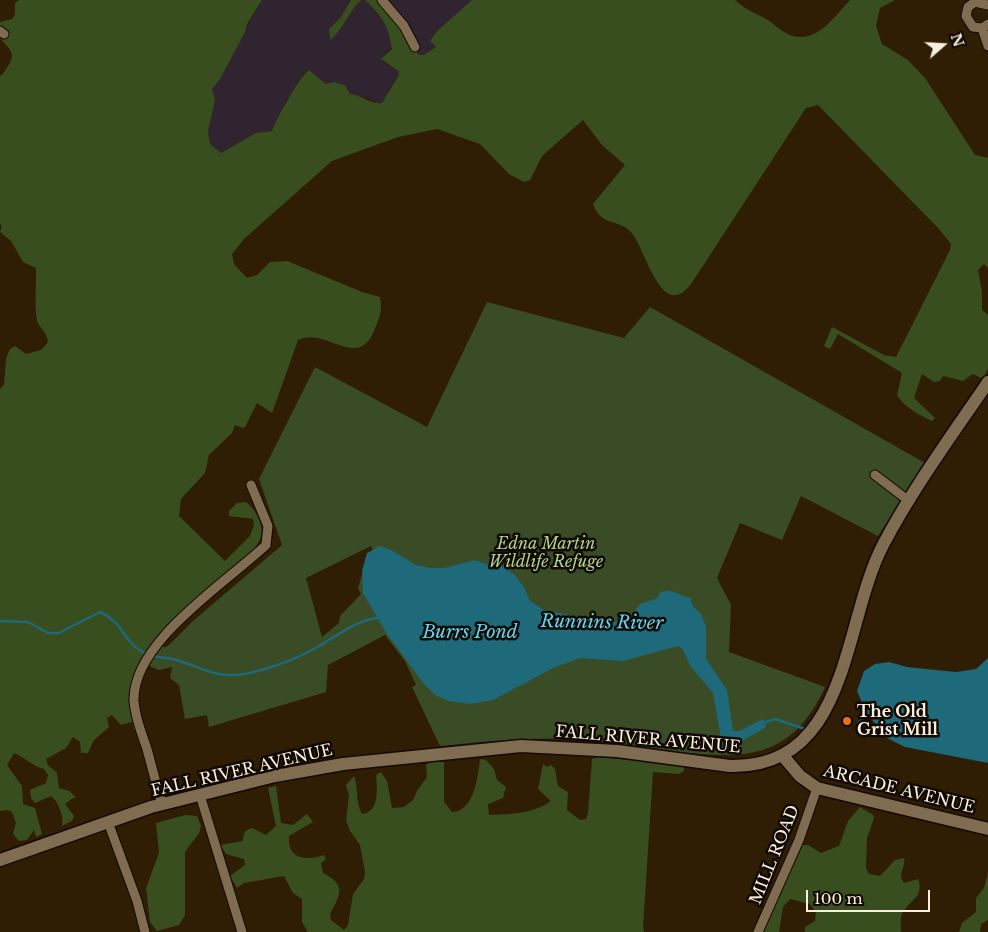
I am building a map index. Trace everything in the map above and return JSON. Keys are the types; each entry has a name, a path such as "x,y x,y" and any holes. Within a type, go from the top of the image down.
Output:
{"main road":[{"name":"FALL RIVER AVENUE","path":"0,860 162,805 275,776 343,764 521,746 617,751 730,766 742,766 783,756 790,752 817,725 831,702 861,606 882,548 909,501 988,382"},
{"name":"ARCADE AVENUE","path":"783,756 800,776 817,788 988,829"}],"street":[{"path":"382,0 404,26 415,47"},
{"path":"988,5 984,2 975,2 966,11 969,24 985,26 988,46"},
{"path":"875,475 909,501"},
{"path":"162,805 134,703 134,684 139,670 162,636 225,578 266,545 268,526 251,485"},
{"name":"MILL ROAD","path":"758,932 799,840 817,788"},
{"path":"200,795 242,932"},
{"path":"108,822 137,901 145,932"}],"shaded area":[{"path":"262,0 351,0 341,17 329,29 338,31 359,1 365,0 385,22 390,31 392,49 386,52 383,62 398,71 399,75 382,103 377,104 370,99 350,94 345,85 339,83 326,84 309,70 304,73 292,95 287,99 272,131 256,133 221,153 210,144 208,131 215,100 212,89"},
{"path":"376,0 472,0 437,31 430,41 436,47 425,55 419,55"}],"green space":[{"path":"19,0 262,0 247,24 245,32 220,79 212,89 215,100 208,131 210,144 221,153 256,133 272,131 289,98 300,80 309,70 326,84 334,82 345,85 350,94 382,103 399,75 398,71 381,59 392,49 389,33 380,17 365,0 383,0 415,50 419,55 424,55 436,47 430,41 437,31 472,0 735,0 784,32 799,37 816,33 831,21 850,0 895,0 880,8 876,26 882,44 908,60 925,78 975,155 988,158 988,268 984,264 978,270 982,292 982,310 988,315 988,368 983,379 973,374 963,381 943,376 940,381 934,382 922,374 914,398 935,418 932,421 917,413 900,400 897,395 902,373 838,334 830,349 824,346 832,327 884,355 896,357 950,250 951,244 939,229 818,105 806,108 691,284 680,294 671,295 655,279 631,232 621,225 600,216 596,211 593,204 625,165 602,145 583,120 542,156 530,180 524,182 509,174 480,144 437,129 398,137 332,161 244,239 232,254 234,264 247,278 257,275 270,262 287,261 362,292 380,297 381,310 374,331 367,342 359,347 350,348 319,338 309,337 298,340 272,413 257,403 245,427 235,425 232,433 209,455 205,473 181,499 179,516 225,561 250,536 254,525 253,519 229,516 229,511 237,503 246,502 253,509 260,522 262,531 259,542 251,552 179,616 149,651 139,669 136,729 134,730 132,722 121,725 112,715 107,718 109,727 94,740 88,753 81,753 80,742 73,737 66,748 46,759 48,765 57,773 59,788 70,791 76,798 65,804 74,816 72,821 62,826 60,810 51,796 35,803 31,798 30,790 46,783 48,775 44,769 14,753 7,765 22,786 23,804 35,808 42,834 36,837 34,830 27,840 19,841 13,834 16,823 12,812 7,810 0,811 0,389 4,385 6,359 10,349 15,346 26,354 41,350 48,342 46,334 37,320 36,268 23,262 11,241 0,232 2,226 0,224 0,76 11,62 12,54 0,38 0,22 12,19 15,14 15,3"},
{"path":"351,0 362,0 330,40 329,29 341,17"},
{"name":"Edna Martin Wildlife Refuge","path":"487,302 624,338 650,307 925,463 878,536 801,496 782,540 740,523 717,578 731,605 729,652 825,687 799,728 783,740 766,749 727,755 705,754 570,739 505,740 440,746 412,687 416,685 405,661 385,635 328,665 326,692 209,727 207,715 185,719 179,685 170,678 172,667 159,670 138,661 147,645 166,647 193,621 282,545 259,479 315,367 427,427","holes":["371,546 373,551 366,560 358,588 361,594 340,616 339,623 322,637 306,578"]},
{"path":"598,757 684,765 684,771 679,774 653,772 644,932 308,932 302,922 302,899 293,893 284,876 244,883 237,888 230,876 245,865 244,859 226,854 220,845 243,841 245,832 252,828 266,835 276,826 268,788 276,786 281,823 293,825 307,814 313,822 289,836 289,844 291,850 300,857 312,858 324,855 326,859 321,863 323,873 336,882 339,891 339,896 330,914 331,920 344,930 348,925 353,894 364,879 365,872 360,845 350,831 346,820 349,796 346,785 354,776 358,805 362,814 372,809 375,804 377,793 376,775 381,772 387,781 392,808 404,807 413,800 427,777 426,765 432,761 444,762 444,802 452,812 465,806 470,800 476,783 480,759 486,760 494,769 497,780 506,787 503,798 488,804 489,815 522,813 537,809 551,801 538,789 543,764 547,767 551,765 555,769 558,786 568,792 567,810 580,820 586,819 588,813 592,759"},
{"path":"860,807 873,815 874,818 867,838 866,868 869,874 880,876 895,860 904,858 901,877 904,883 918,879 920,889 917,896 902,914 901,932 805,932 805,927 815,921 816,912 810,904 790,899 783,907 779,932 763,932 802,845 808,845 821,853 839,846 848,821"},
{"path":"185,815 197,816 201,826 199,833 185,852 185,915 179,925 157,931 150,922 146,888 159,853 156,823"},
{"path":"988,873 988,920 981,924 980,932 959,932 962,923 976,912 976,898 984,888"}],"water":[{"name":"Burrs Pond","path":"380,546 391,550 416,565 430,568 445,568 475,560 491,566 501,565 515,575 524,587 530,601 544,610 583,618 614,622 631,616 640,604 658,598 660,592 670,591 691,598 692,605 701,614 706,626 706,659 727,690 733,731 739,731 763,719 766,727 732,747 721,739 713,693 691,667 683,650 678,646 623,661 580,658 553,668 493,700 471,704 449,701 435,695 424,684 387,634 363,593 362,571 367,553"},
{"path":"988,658 988,763 905,747 885,737 865,710 857,691 864,671 875,664 889,662 907,667 956,672 976,669"}],"waterway":[{"name":"Runnins River","path":"0,621 28,622 48,633 59,633 100,612 113,620 128,639 143,652 152,656 177,660 211,672 232,675 250,673 281,664 308,652 352,626 370,619 379,618"},
{"name":"Runnins River","path":"858,723 870,712"},
{"name":"Runnins River","path":"761,724 775,719 805,729"}],"place":[{"name":"The Old Grist Mill","path":"847,721"}]}
